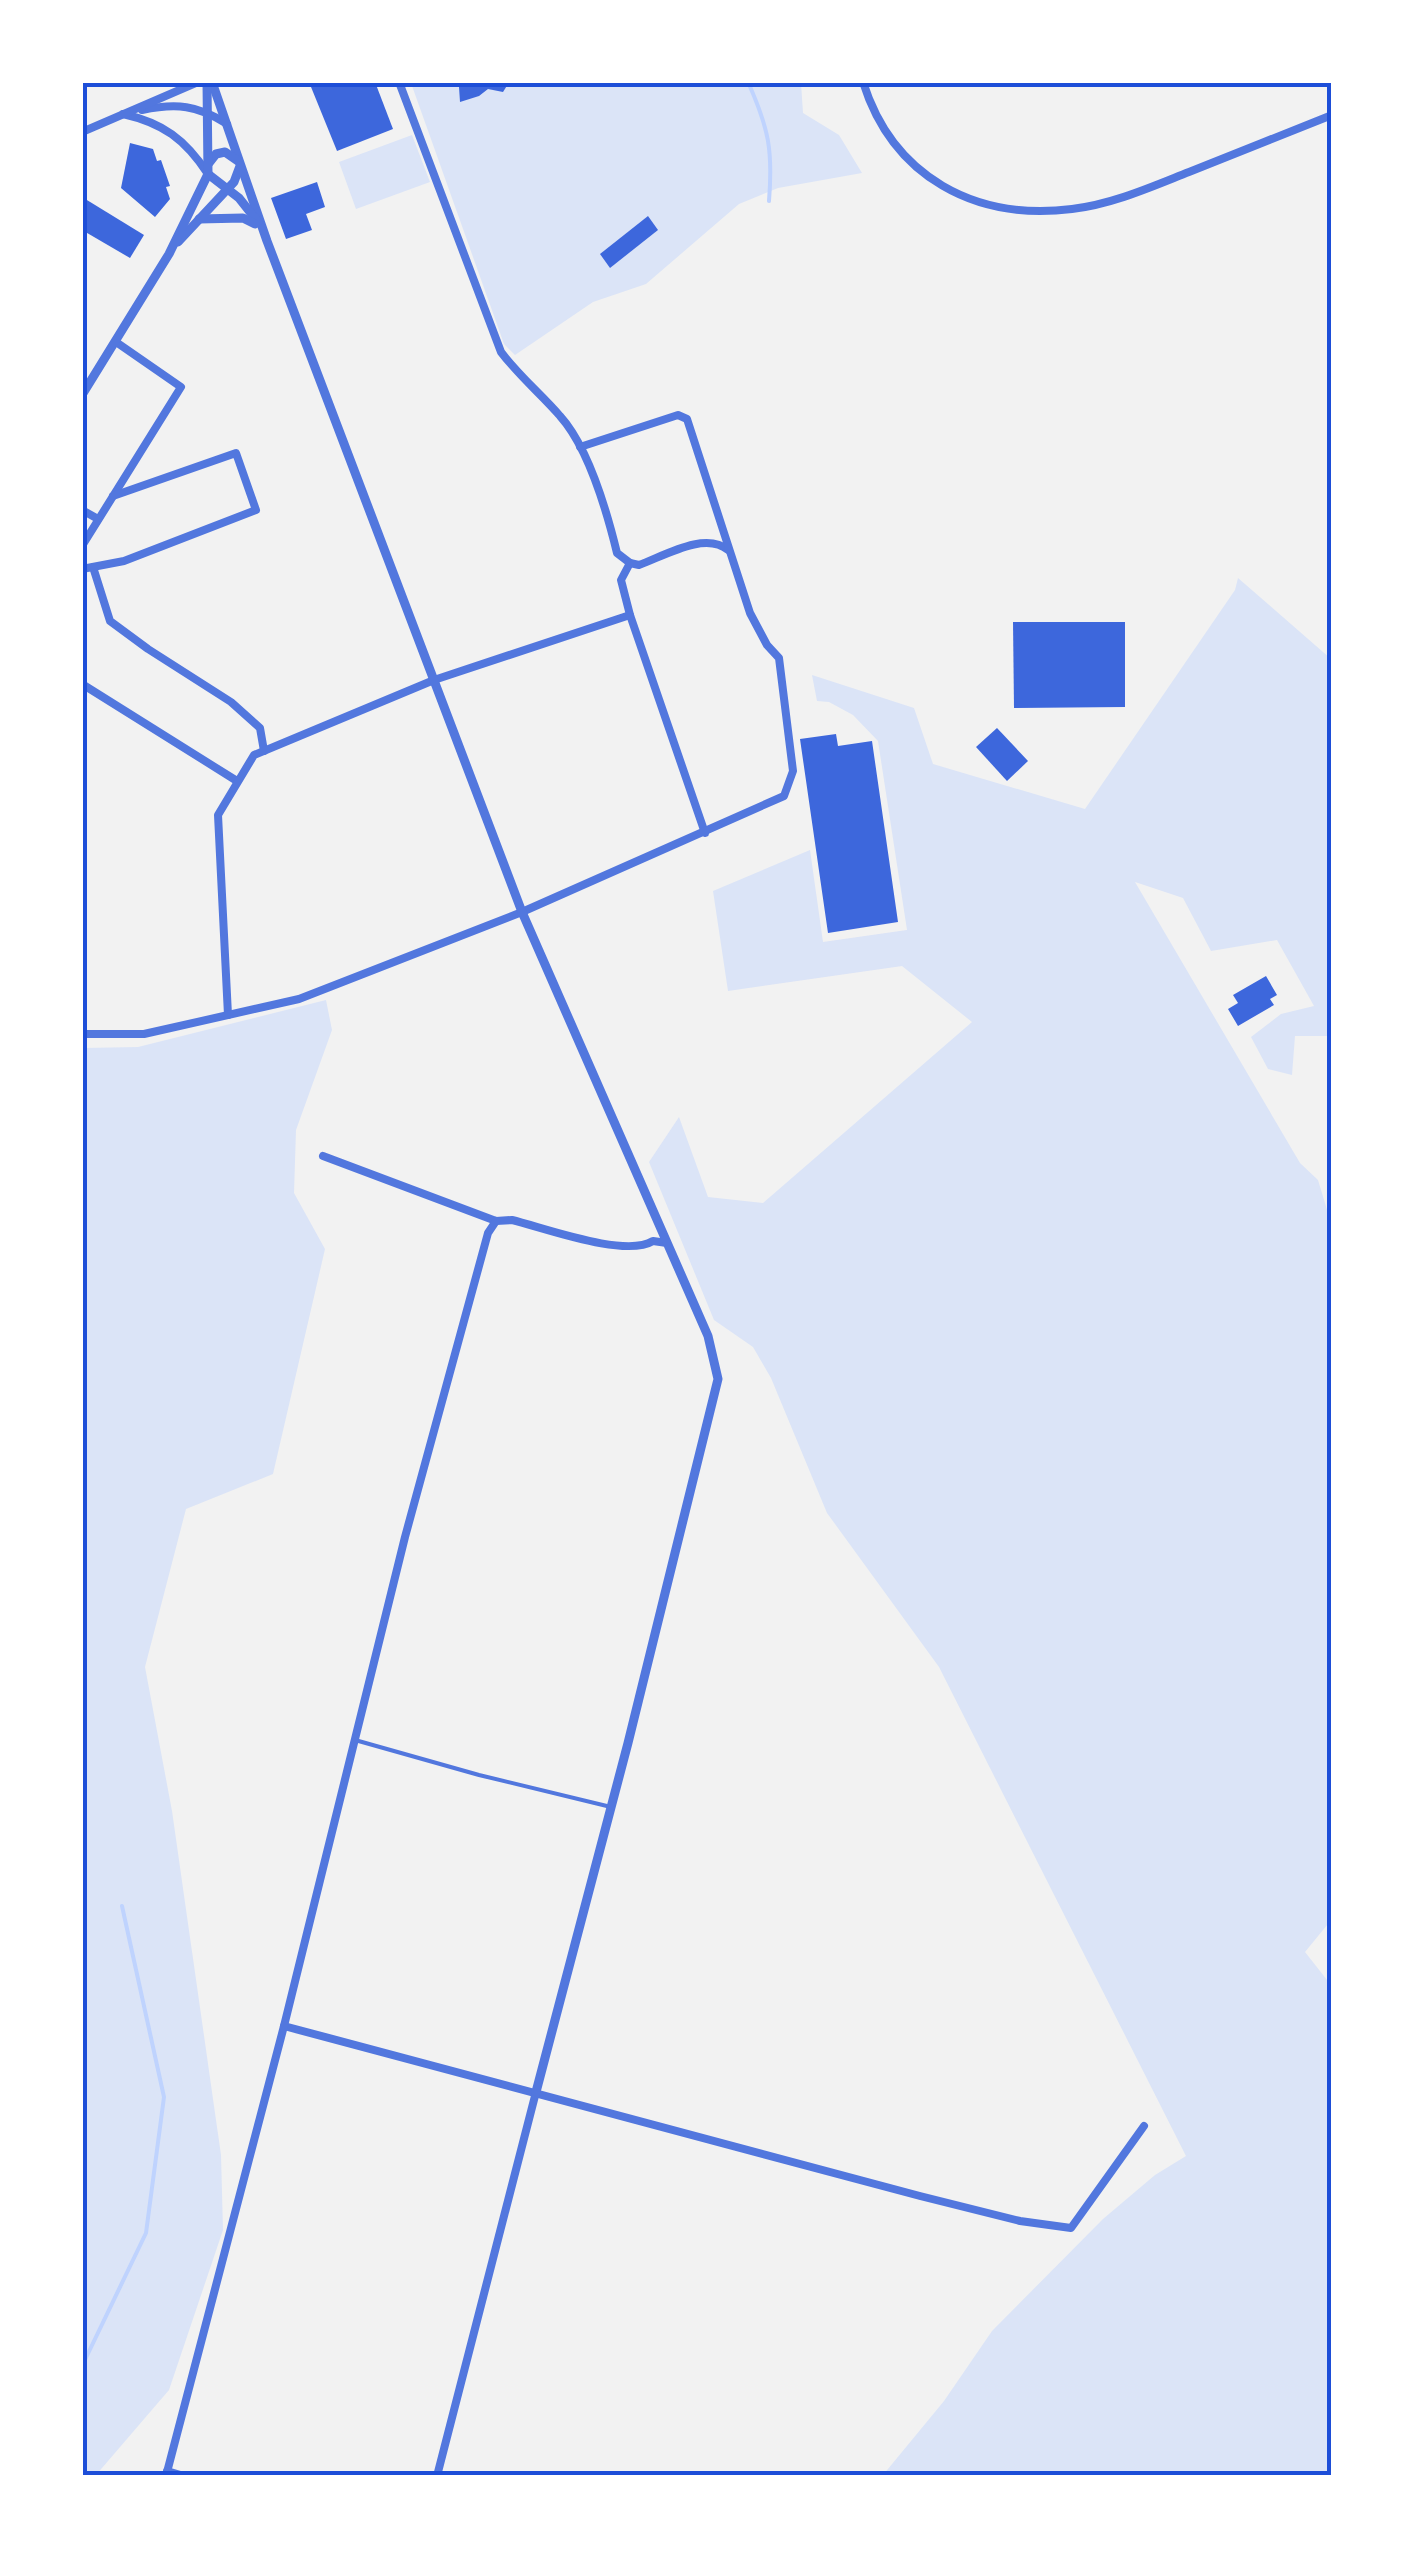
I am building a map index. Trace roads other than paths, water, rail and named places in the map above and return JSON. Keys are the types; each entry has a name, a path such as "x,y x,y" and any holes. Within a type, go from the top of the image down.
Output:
{"street":[{"path":"83,129 198,82"},
{"path":"208,168 209,82"},
{"path":"209,82 522,912 708,1336 718,1380 438,2476"},
{"path":"399,82 501,352 562,418 580,446 617,553 630,563 639,564 710,542 723,545 732,554"},
{"path":"863,82 870,105 897,150 922,174 951,191 1013,209 1075,209 1130,196 1332,115"},
{"path":"123,114 169,105 207,111 227,124"},
{"path":"123,114 150,120 172,131 262,228"},
{"path":"82,395 170,251 216,154 225,152 240,164"},
{"path":"170,251 239,174 240,164"},
{"path":"199,219 243,218 262,228"},
{"path":"82,546 181,387 116,342"},
{"path":"82,1034 144,1034 299,999 522,912 784,796 793,771 778,658 750,613 687,418 678,415 580,446"},
{"path":"82,569 124,560 256,510 236,453 113,496"},
{"path":"82,510 98,518"},
{"path":"630,563 621,580 630,615 705,833"},
{"path":"93,567 110,621 231,702 260,728 264,751"},
{"path":"228,1015 218,814 254,755 434,680 630,615"},
{"path":"82,684 237,781"},
{"path":"322,1156 496,1221 512,1220 622,1247 643,1247 653,1241 667,1243"},
{"path":"184,2476 167,2474 284,2026 405,1536 488,1233 496,1221"},
{"path":"284,2026 1020,2222 1070,2228 1144,2126"}],"lane":[{"path":"353,1740 611,1807"}],"waterway":[{"path":"748,82 768,140 769,201"},
{"path":"82,2366 146,2233 164,2097 122,1906"}]}
